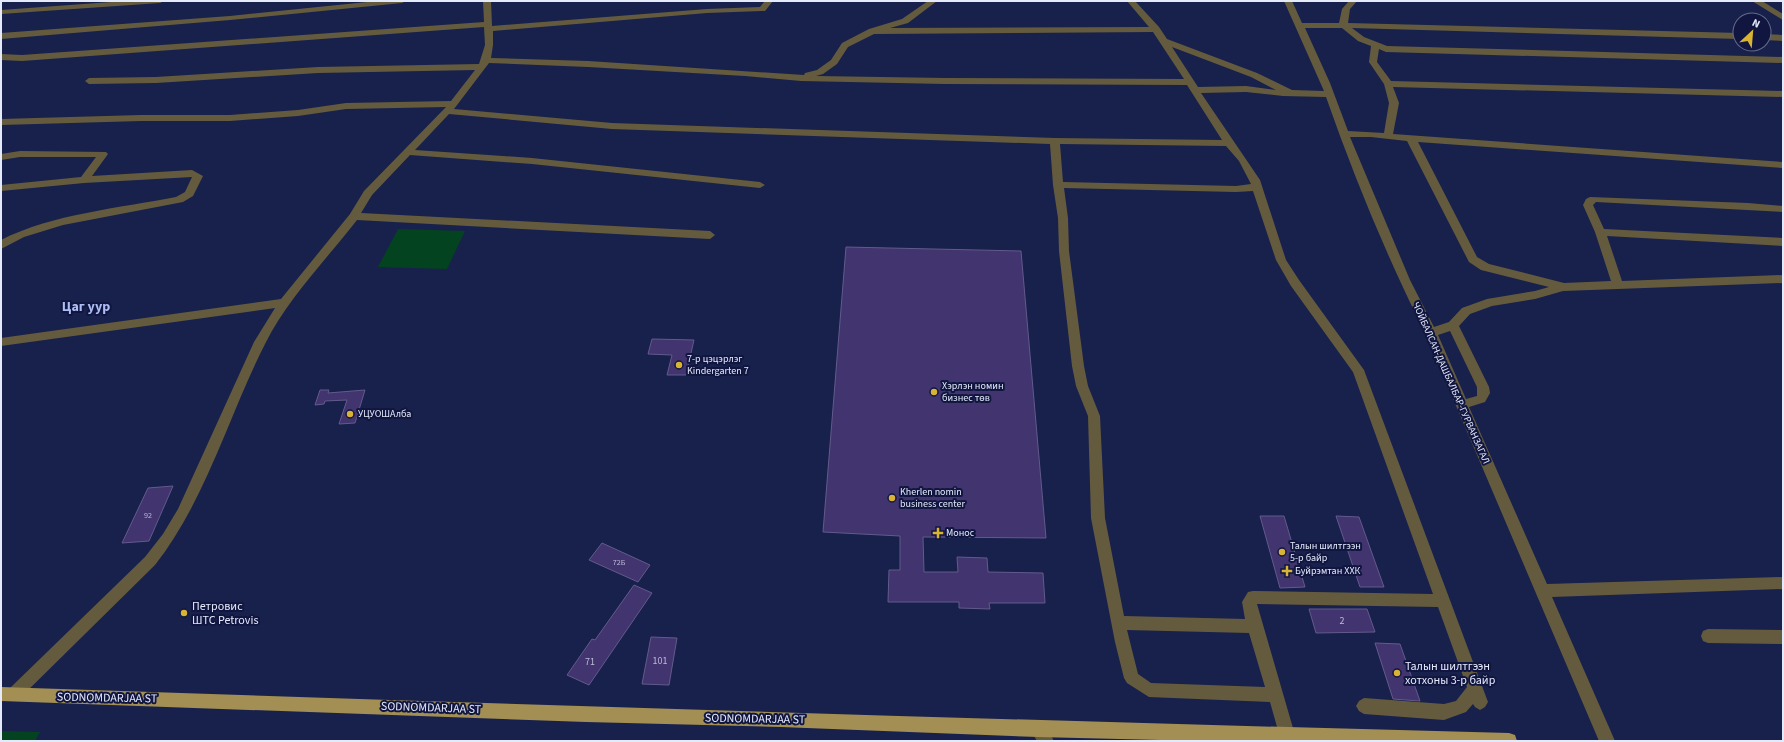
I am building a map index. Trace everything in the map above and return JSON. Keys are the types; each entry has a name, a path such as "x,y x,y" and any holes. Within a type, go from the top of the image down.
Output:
{"main road":[{"name":"SODNOMDARJAA ST","path":"8,694 586,714 781,719 1042,735 1287,735 1509,741"}],"street":[{"path":"1,12 160,1"},
{"path":"1,36 222,18 402,1"},
{"path":"8,694 135,577 168,538 192,494 260,342 284,303 354,216 368,193 450,107 484,64 489,45 487,1"},
{"path":"1,66 5,58 707,11 762,9 769,1"},
{"path":"801,78 820,72 834,62 845,45 872,31 906,21 933,1"},
{"path":"1131,1 1156,29 1229,142 1243,160 1258,187 1281,260 1295,283 1358,370 1478,695 1461,707 1444,712 1364,706"},
{"name":"ЧОЙБАЛСАН-ДАШБАЛБАР-ГУРВАНЗАГАЛ","path":"1288,1 1330,94 1344,134 1404,280 1431,332 1607,741"},
{"path":"1343,25 1343,18 1346,10 1353,1"},
{"path":"1756,1 1783,18"},
{"path":"1300,25 1732,36"},
{"path":"1343,25 1361,39 1375,46 1402,51 1783,60"},
{"path":"872,31 1156,29"},
{"path":"1772,37 1783,38"},
{"path":"1164,41 1254,75 1290,93"},
{"path":"1375,46 1373,62 1388,84 1394,103 1388,136"},
{"path":"89,81 156,80 318,70 484,64 588,64 745,73 801,78 1193,86 1290,93 1330,94"},
{"path":"1388,84 1783,94"},
{"path":"1,122 133,118 230,118 298,113 346,106 450,107 612,126 1055,141 1229,142"},
{"path":"1344,134 1371,134 1411,139 1783,165"},
{"path":"1411,139 1473,260 1485,267 1564,287"},
{"path":"1055,141 1058,185 1078,366 1082,386 1094,416 1098,518 1122,642 1132,678 1150,690 1275,695"},
{"path":"406,152 532,161 760,185"},
{"path":"1,157 20,154 103,154 84,180"},
{"path":"1,188 84,180 192,173 198,176 189,194 179,200 62,222 20,235 1,245"},
{"path":"1058,185 1236,189 1258,187"},
{"path":"1618,285 1600,232 1588,205 1590,201 1594,199 1783,209"},
{"path":"354,216 710,236"},
{"path":"1600,232 1783,242"},
{"path":"1431,332 1453,325 1466,311 1491,302 1535,295 1564,287 1783,279"},
{"path":"1,342 284,303"},
{"path":"1453,325 1483,386 1484,393 1481,399 1462,405"},
{"path":"1542,591 1656,586 1783,583"},
{"path":"1287,735 1249,602 1253,597 1443,601"},
{"path":"1118,623 1255,626"},
{"path":"1708,636 1783,638"}],"green space":[{"path":"398,229 465,231 447,269 378,267"},
{"path":"1,731 40,732 35,741 1,741"}],"building":[{"name":"Хэрлэн номин бизнес төв","path":"846,247 1021,251 1046,538 923,537 924,572 958,572 957,557 987,558 988,572 1043,573 1045,603 989,603 990,609 959,608 959,602 888,602 889,570 900,570 900,536 823,532"},
{"name":"7-р цэцэрлэг Kindergarten 7","path":"652,339 694,340 686,375 667,375 672,355 648,354"},
{"name":"УЦУОШАлба","path":"320,390 329,390 328,393 365,390 355,423 339,424 347,400 325,401 324,404 315,405"},
{"path":"173,486 149,541 122,543 148,488"},
{"name":"Талын шилтгээн 5-р байр","path":"1260,516 1284,516 1305,587 1280,588"},
{"path":"1336,516 1359,517 1384,587 1360,587"},
{"path":"602,543 650,565 638,582 589,560"},
{"path":"634,585 652,593 589,685 567,675 592,639 595,640"},
{"path":"1309,609 1367,609 1375,632 1316,633"},
{"path":"651,637 677,638 669,685 642,684"},
{"name":"Талын шилтгээн хотхоны 3-р байр","path":"1375,643 1400,644 1420,701 1393,699"}],"place":[{"name":"7-р цэцэрлэг Kindergarten 7","path":"679,365"},
{"name":"Хэрлэн номин бизнес төв","path":"934,392"},
{"name":"УЦУОШАлба","path":"350,414"},
{"name":"Kherlen nomin business center","path":"892,498"},
{"name":"Монос","path":"938,533"},
{"name":"Талын шилтгээн 5-р байр","path":"1282,552"},
{"name":"Буйрэмтан ХХК","path":"1287,571"},
{"name":"Петровис ШТС Petrovis","path":"184,613"},
{"name":"Талын шилтгээн хотхоны 3-р байр","path":"1397,673"}],"district":[{"name":"Цаг уур","path":"86,307"}]}
